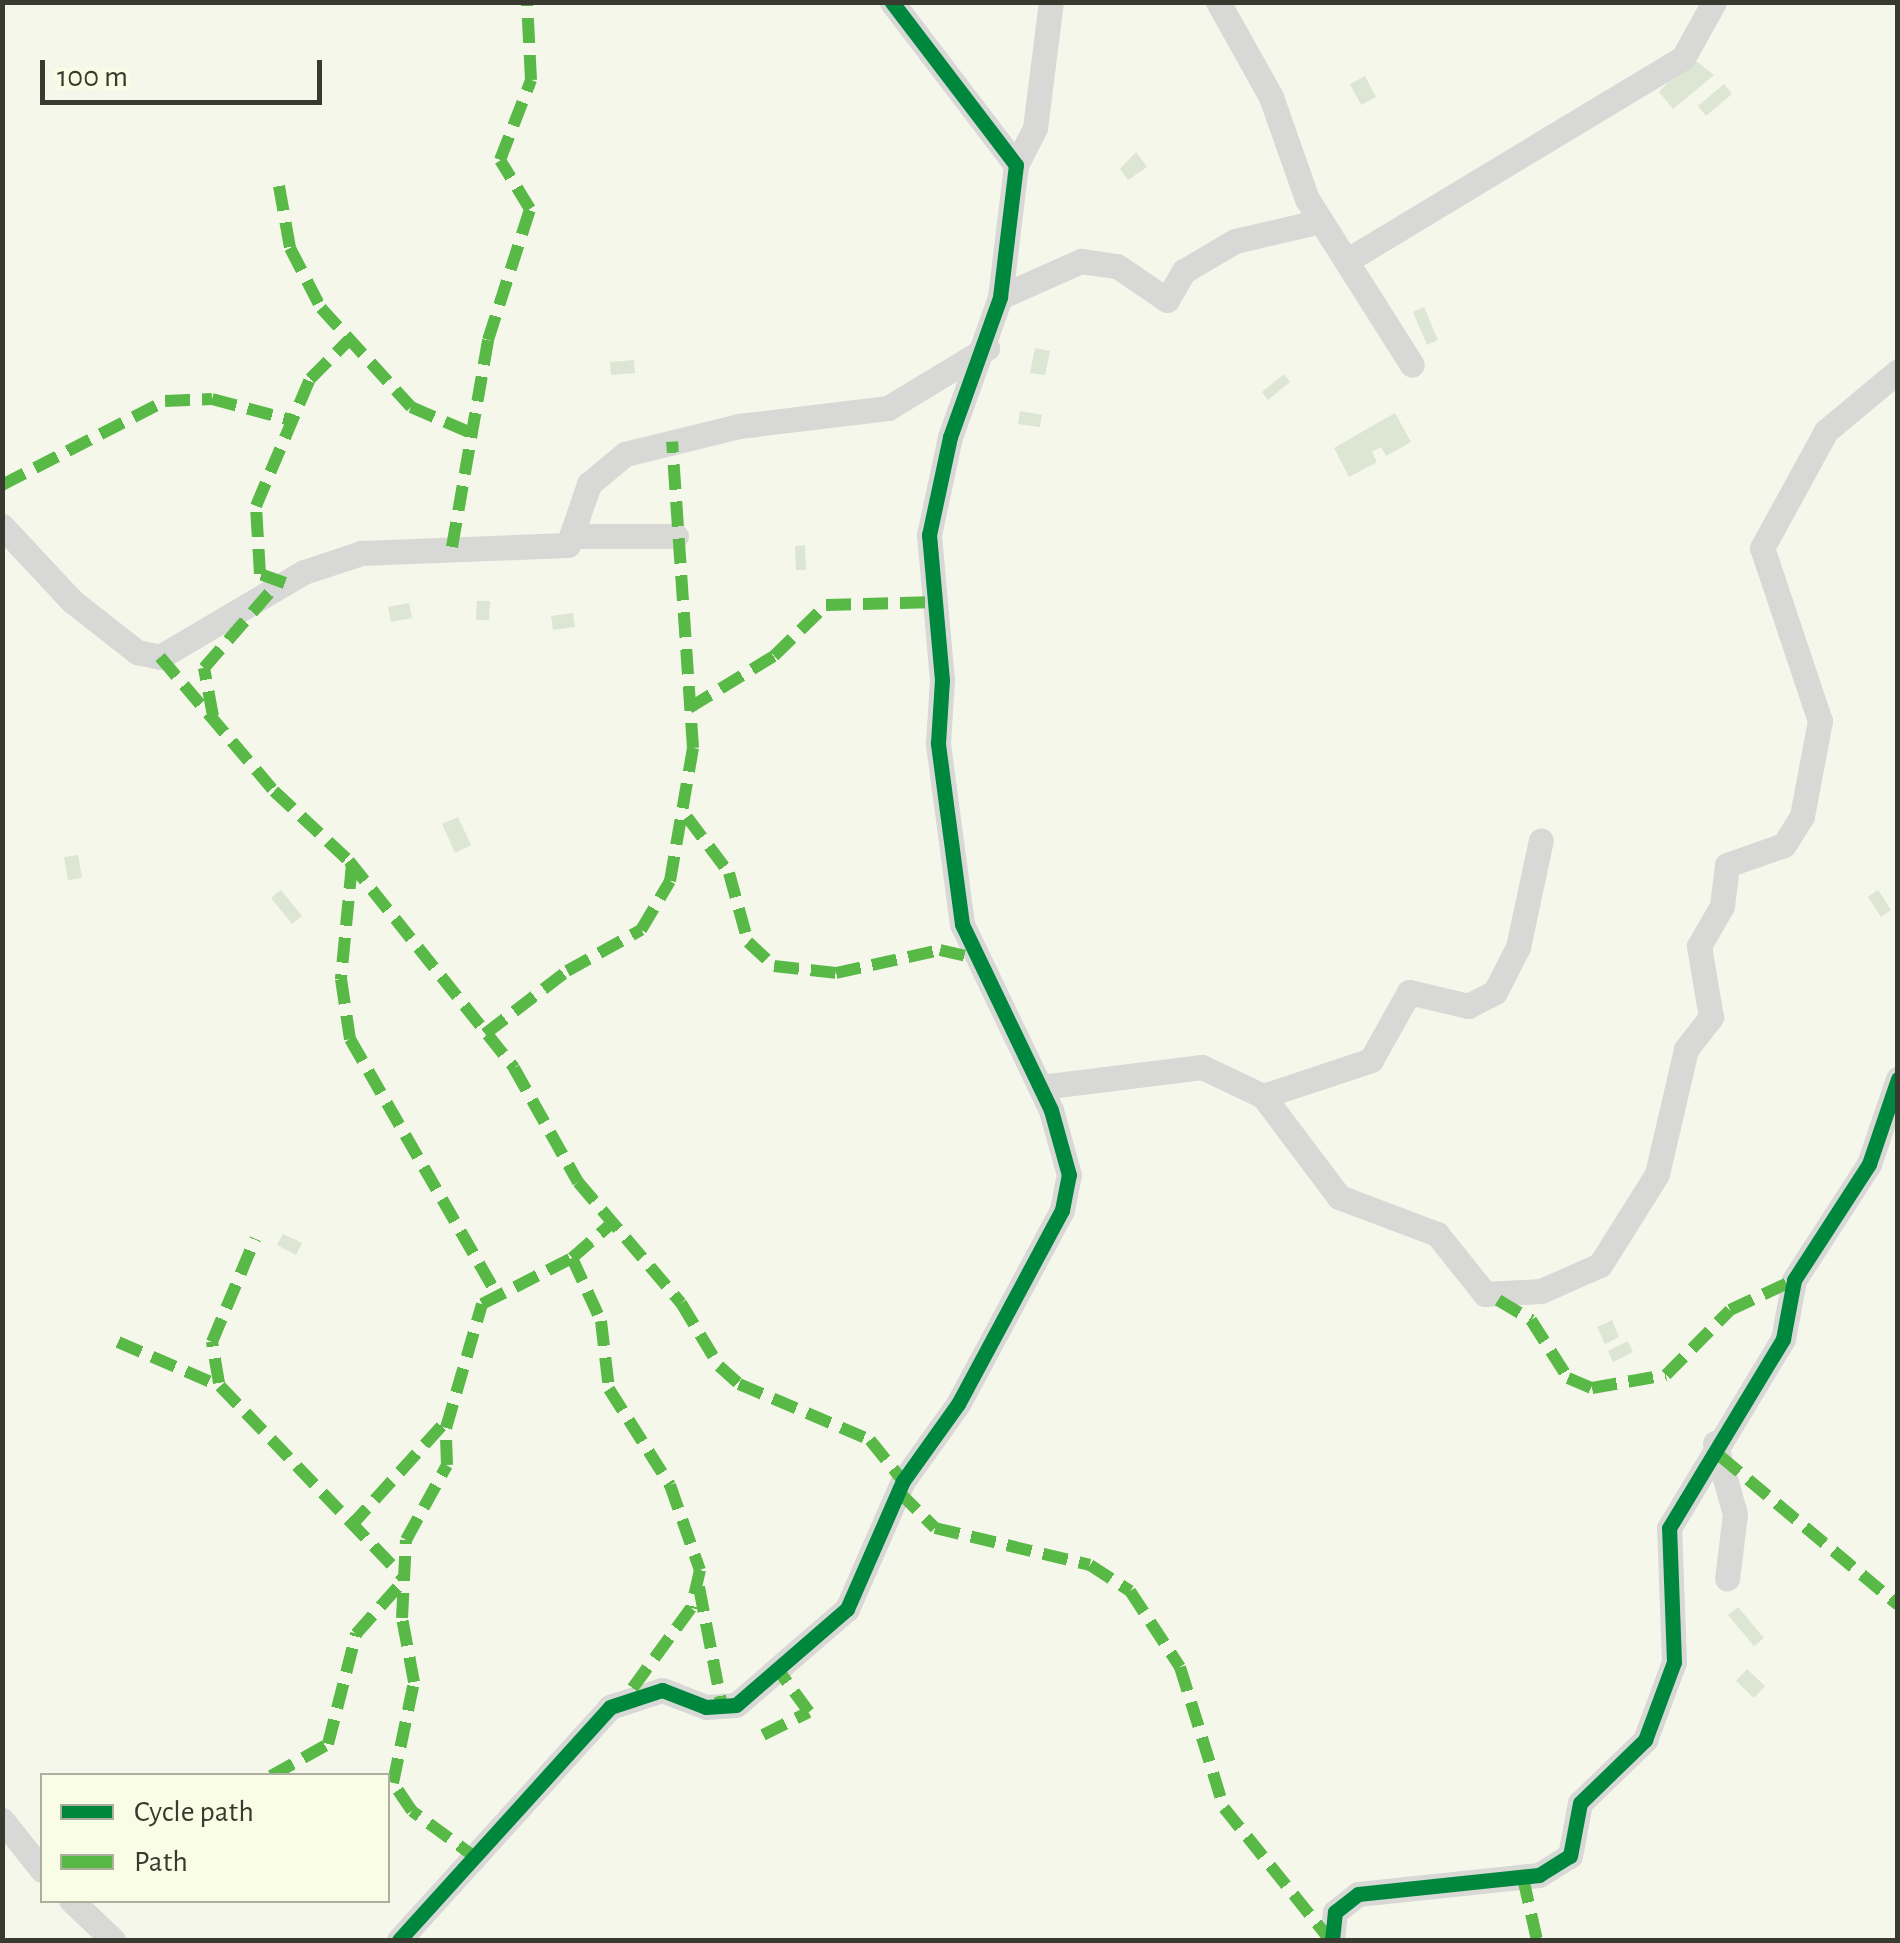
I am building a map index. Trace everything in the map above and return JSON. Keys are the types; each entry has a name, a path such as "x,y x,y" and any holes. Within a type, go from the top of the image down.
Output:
{"street":[{"path":"892,2 1016,165"},
{"path":"398,1940 610,1707 662,1690 706,1707 736,1705 853,1601 902,1481 958,1404 1062,1210 1068,1176 1041,1086 962,924 938,743 930,535 950,437 987,348 1000,297 1016,165 1035,128 1051,2"},
{"path":"1218,2 1266,87 1322,221 1351,258 1412,365"},
{"path":"1351,258 1683,58 1714,2"},
{"path":"1000,297 1081,261 1117,266 1168,300 1184,271 1236,241 1322,221"},
{"path":"578,536 589,484 626,454 739,426 888,408 987,348"},
{"path":"1041,1086 1202,1068 1262,1096 1339,1198 1437,1234 1485,1294 1498,1300 1566,1284 1611,1253 1657,1174 1686,1049 1712,1017 1699,946 1722,906 1726,865 1794,834 1815,758 1816,702 1762,548 1826,431 1898,371"},
{"path":"2,526 72,601 146,657 186,649 304,572 361,553 550,550 578,536 676,536"},
{"path":"1262,1096 1371,1060 1409,992 1468,1006 1494,992 1518,947 1541,840"},
{"path":"1332,1940 1335,1912 1358,1894 1508,1880 1565,1863 1580,1804 1628,1766 1663,1699 1674,1662 1670,1528 1715,1443 1783,1339 1794,1280 1869,1164 1898,1078"},
{"path":"1715,1443 1734,1514 1727,1579"},
{"path":"2,1820 40,1868"},
{"path":"74,1903 113,1940"}],"building":[{"path":"1691,57 1714,75 1673,109 1659,92"},
{"path":"1365,76 1376,97 1361,105 1350,84"},
{"path":"1724,84 1732,94 1706,116 1698,106"},
{"path":"1136,152 1147,167 1128,180 1120,169"},
{"path":"1424,307 1438,340 1427,345 1413,312"},
{"path":"1035,348 1050,351 1045,375 1030,373"},
{"path":"634,360 635,373 611,375 610,362"},
{"path":"1284,374 1290,382 1268,400 1262,392"},
{"path":"1020,411 1042,415 1040,427 1018,424"},
{"path":"1395,413 1411,442 1386,456 1381,447 1372,452 1377,462 1349,477 1334,448"},
{"path":"805,545 806,570 796,570 795,546"},
{"path":"477,601 490,601 489,620 476,620"},
{"path":"409,603 412,618 391,622 388,607"},
{"path":"573,613 575,627 553,630 551,616"},
{"path":"458,817 471,845 455,853 442,824"},
{"path":"78,855 82,878 68,880 64,857"},
{"path":"281,890 302,916 292,924 271,898"},
{"path":"1878,890 1891,910 1881,917 1868,897"},
{"path":"283,1234 302,1243 296,1255 277,1245"},
{"path":"1612,1320 1619,1337 1605,1344 1597,1327"},
{"path":"1628,1341 1633,1352 1613,1362 1608,1351"},
{"path":"1738,1607 1764,1638 1754,1646 1728,1615"},
{"path":"1747,1669 1765,1686 1754,1698 1736,1681"}],"marked path":[{"path":"452,547 488,340 530,209 500,160 531,80 527,2"},
{"path":"279,186 290,248 321,308 411,407 478,436"},
{"path":"285,583 260,574 256,506 310,379 349,340"},
{"path":"2,485 165,401 212,399 291,420"},
{"path":"485,1034 567,971 641,930 670,881 693,748 672,442"},
{"path":"213,716 204,668 271,591"},
{"path":"689,708 774,656 826,605 937,602"},
{"path":"160,657 274,791 349,861 514,1068 578,1182 681,1303 719,1366 739,1384 870,1440 903,1481"},
{"path":"687,817 729,873 748,942 774,966 836,973 940,950 978,959"},
{"path":"352,864 341,979 350,1039 495,1291"},
{"path":"479,1860 412,1811 393,1783 414,1682 402,1618 406,1540 447,1465 446,1428 482,1304 572,1258 611,1224"},
{"path":"219,1383 212,1342 255,1239"},
{"path":"572,1258 601,1321 609,1389 670,1485 700,1570 691,1608 626,1697"},
{"path":"1498,1300 1531,1320 1568,1378 1592,1388 1666,1375 1730,1310 1794,1280"},
{"path":"118,1342 220,1386 403,1577"},
{"path":"350,1527 447,1420"},
{"path":"1720,1456 1898,1605"},
{"path":"899,1492 935,1528 1090,1565 1130,1591 1180,1667 1224,1808 1330,1940"},
{"path":"276,1773 328,1744 356,1634 403,1581"},
{"path":"699,1587 722,1707"},
{"path":"763,1735 809,1712 779,1671"},
{"path":"1523,1878 1537,1940"}],"cycle path":[{"path":"399,1940 610,1707 662,1690 706,1707 736,1705 847,1609 903,1481 958,1404 1062,1210 1069,1175 1051,1110 962,924 938,743 942,680 929,535 950,437 1000,297 1016,165 892,2"},
{"path":"1332,1940 1335,1912 1358,1894 1539,1875 1570,1856 1580,1803 1645,1740 1674,1662 1669,1528 1783,1339 1794,1280 1869,1164 1898,1079"}]}
